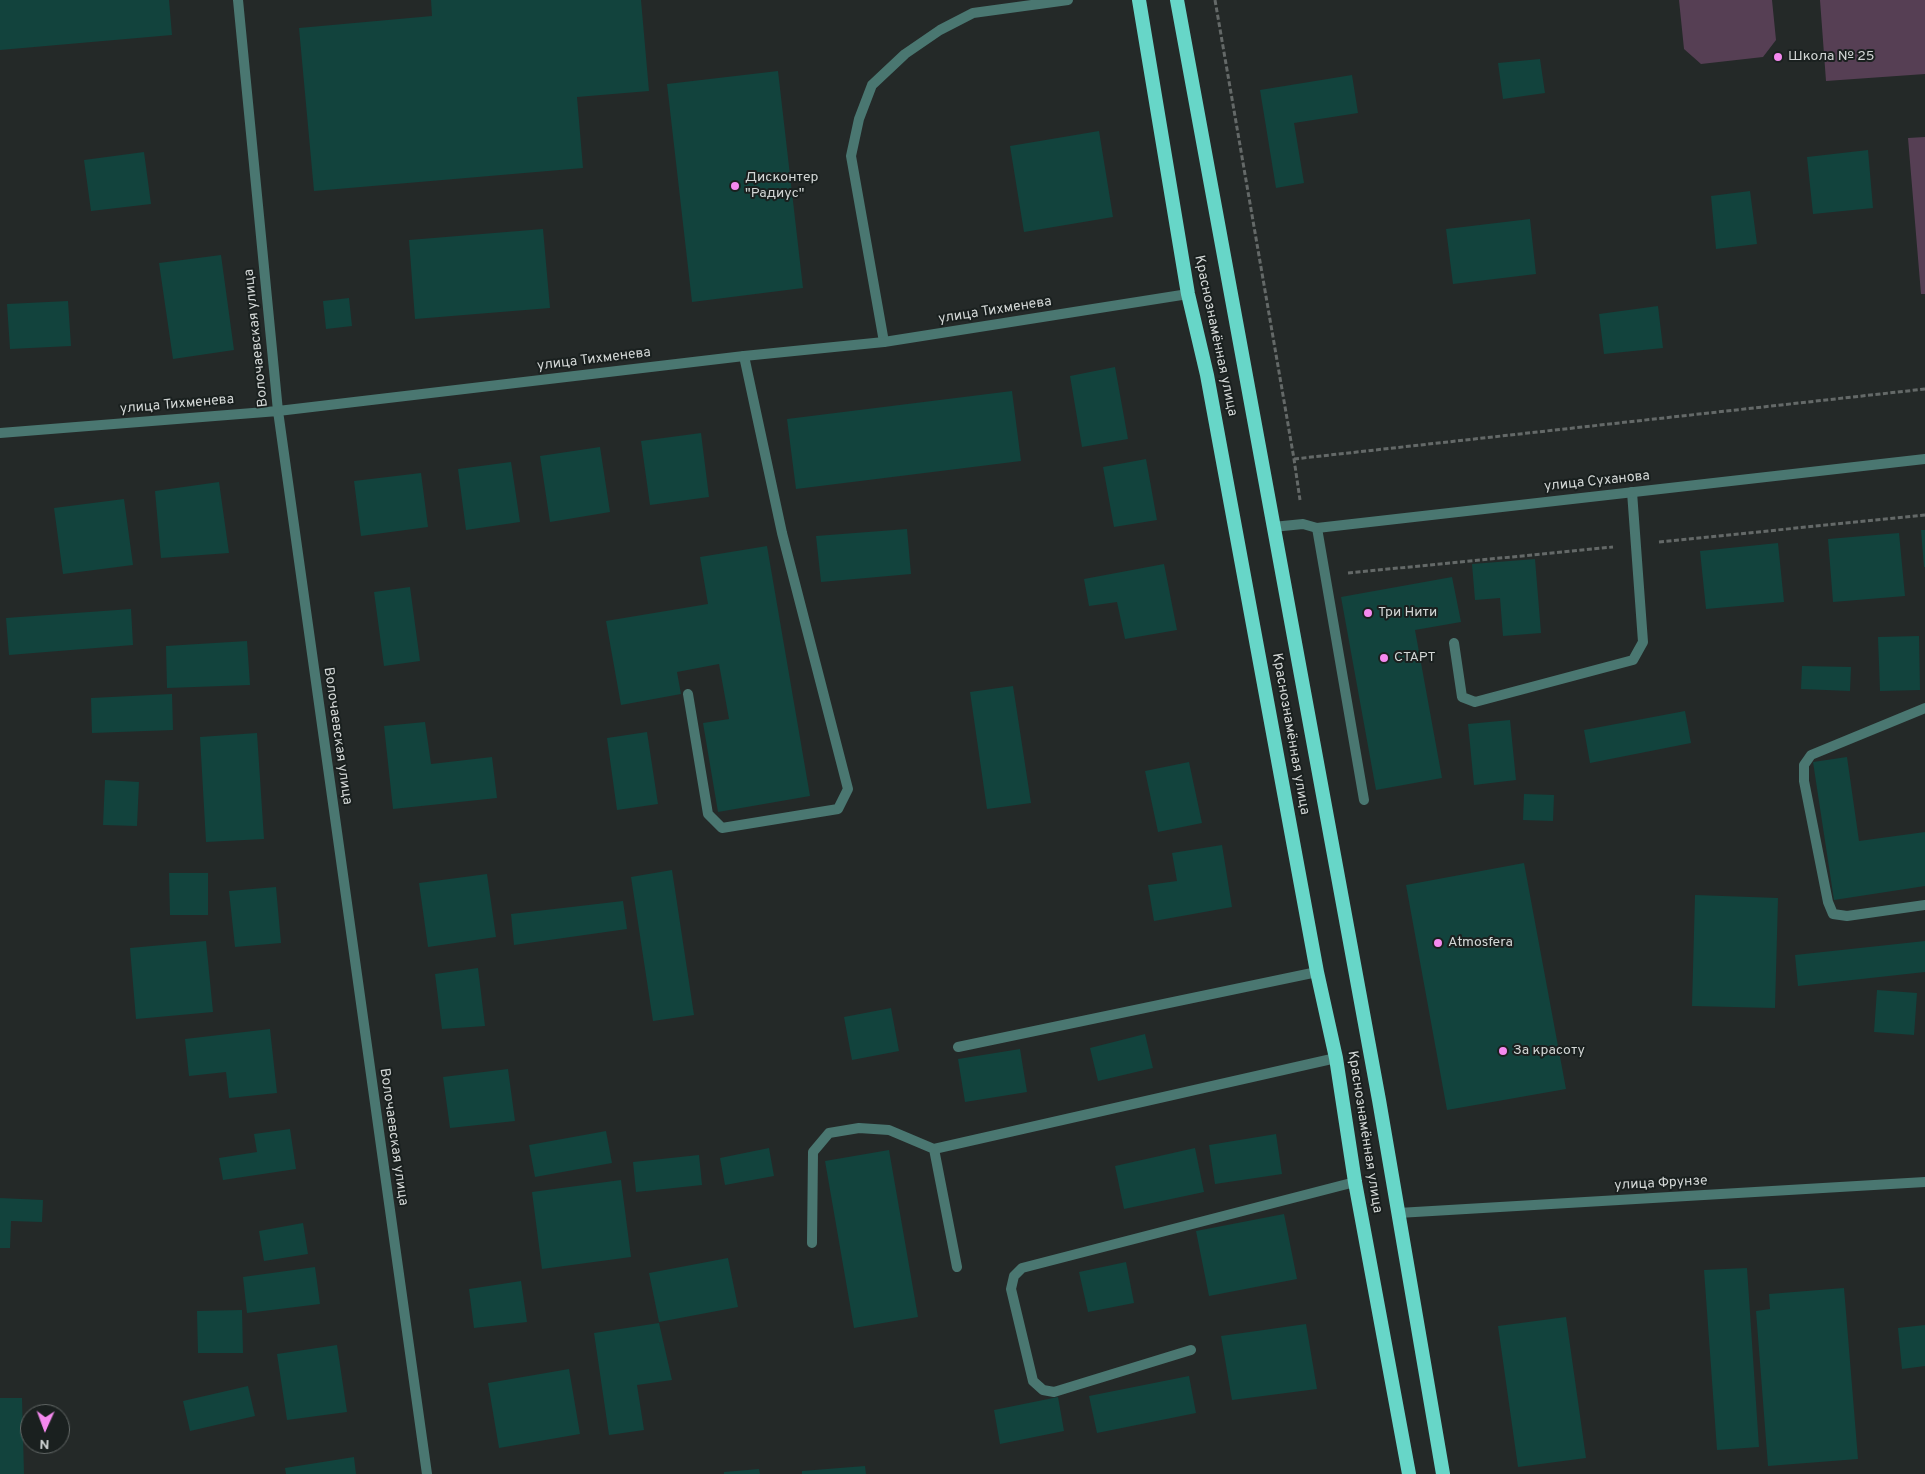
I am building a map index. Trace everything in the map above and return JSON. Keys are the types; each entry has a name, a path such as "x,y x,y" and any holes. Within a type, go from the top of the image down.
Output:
{"highway":[{"name":"Краснознамённая улица","path":"1139,0 1188,294 1208,376 1318,972 1336,1058 1355,1182 1409,1474"},
{"name":"Краснознамённая улица","path":"1177,0 1398,1213 1443,1474"}],"street":[{"name":"Волочаевская улица","path":"238,0 278,410 427,1474"},
{"path":"884,342 851,156 859,120 872,85 905,54 940,30 973,13 1068,0"},
{"name":"улица Тихменева","path":"0,433 278,410 744,356 884,342 1188,294"},
{"path":"688,694 708,814 722,828 838,809 848,789 782,533 744,356"},
{"name":"улица Суханова","path":"1273,527 1303,524 1317,528 1925,459"},
{"path":"1454,643 1462,697 1475,702 1633,660 1643,642 1632,492"},
{"path":"1317,528 1364,800"},
{"path":"1925,708 1811,755 1804,765 1804,781 1828,902 1833,914 1847,916 1925,905"},
{"path":"958,1047 1318,972"},
{"path":"812,1244 813,1152 829,1133 859,1128 889,1130 934,1149 1336,1058"},
{"path":"934,1149 957,1267"},
{"path":"1192,1350 1054,1392 1043,1390 1033,1381 1011,1289 1014,1276 1022,1268 1355,1182"},
{"name":"улица Фрунзе","path":"1398,1213 1925,1182"}],"path":[{"path":"1215,0 1294,459 1303,524"},
{"path":"1294,459 1925,389"}],"shaded area":[{"path":"1679,0 1772,0 1776,40 1763,57 1701,64 1684,49"},
{"path":"1820,0 1925,0 1925,74 1826,81"},
{"path":"1925,137 1925,294 1921,294 1908,138"}],"building":[{"path":"0,0 169,0 172,35 0,50"},
{"path":"431,0 641,0 649,91 577,97 583,168 314,191 299,28 432,16"},
{"path":"1540,59 1545,93 1503,99 1498,63"},
{"name":"Дисконтер \"Радиус\"","path":"778,71 803,288 692,302 667,84"},
{"path":"1352,75 1358,113 1294,123 1304,183 1276,188 1260,90"},
{"path":"1099,131 1113,217 1024,232 1010,146"},
{"path":"1868,150 1873,208 1813,214 1807,157"},
{"path":"144,152 151,204 91,211 84,160"},
{"path":"1750,191 1757,244 1716,249 1711,196"},
{"path":"1530,219 1536,274 1453,284 1446,229"},
{"path":"543,229 550,308 415,319 409,240"},
{"path":"221,255 234,350 173,359 159,263"},
{"path":"349,298 352,326 326,329 323,301"},
{"path":"68,301 71,346 10,349 7,304"},
{"path":"1658,306 1663,348 1604,354 1599,314"},
{"path":"1115,367 1128,439 1082,447 1070,376"},
{"path":"1012,391 1021,461 796,489 787,419"},
{"path":"701,433 709,497 650,505 641,441"},
{"path":"600,447 610,512 550,522 540,456"},
{"path":"1146,459 1157,520 1114,527 1103,467"},
{"path":"511,462 520,522 466,530 458,469"},
{"path":"421,473 428,527 361,536 354,481"},
{"path":"219,482 229,553 161,558 155,491"},
{"path":"124,499 133,565 63,574 54,508"},
{"path":"907,529 911,574 821,582 816,536"},
{"path":"1921,530 1925,530 1925,567 1924,567"},
{"path":"1899,533 1905,596 1833,602 1828,539"},
{"path":"1778,543 1784,602 1706,609 1700,551"},
{"path":"767,546 810,796 718,812 703,723 729,719 719,664 677,672 681,694 621,705 606,621 708,604 700,557"},
{"path":"1535,559 1541,633 1503,636 1500,598 1475,600 1472,564"},
{"path":"1164,564 1177,630 1125,639 1117,602 1089,606 1084,579"},
{"path":"1452,577 1461,622 1415,630 1442,778 1376,790 1341,597"},
{"path":"410,587 420,661 384,666 374,592"},
{"path":"131,609 133,645 9,655 6,618"},
{"path":"1919,636 1920,690 1880,691 1878,637"},
{"path":"247,641 250,685 167,688 166,646"},
{"path":"1802,666 1851,667 1850,691 1801,689"},
{"path":"1013,686 1031,803 987,809 970,692"},
{"path":"172,694 173,730 92,733 91,698"},
{"path":"1685,711 1691,743 1590,763 1584,730"},
{"path":"1510,720 1516,780 1474,785 1468,724"},
{"path":"425,722 431,764 492,757 497,798 393,809 384,726"},
{"path":"647,732 658,804 617,810 607,738"},
{"path":"257,733 264,839 206,842 200,737"},
{"path":"1847,757 1859,841 1925,832 1925,886 1834,900 1813,762"},
{"path":"1189,762 1202,823 1158,832 1145,771"},
{"path":"105,780 139,782 137,826 103,825"},
{"path":"1524,794 1554,795 1553,821 1523,820"},
{"path":"1222,845 1232,907 1154,921 1148,885 1177,881 1172,853"},
{"path":"1524,863 1566,1089 1447,1110 1406,885"},
{"path":"672,870 694,1015 653,1021 631,877"},
{"path":"169,873 208,873 208,915 170,915"},
{"path":"487,874 496,937 428,947 419,883"},
{"path":"276,887 281,943 235,947 229,891"},
{"path":"1695,895 1778,898 1775,1008 1692,1006"},
{"path":"623,901 627,929 514,945 511,914"},
{"path":"206,941 213,1012 136,1019 130,948"},
{"path":"1925,941 1925,972 1798,986 1795,955"},
{"path":"478,968 485,1026 442,1029 435,974"},
{"path":"1877,990 1917,993 1914,1035 1874,1032"},
{"path":"891,1008 899,1051 852,1060 844,1017"},
{"path":"270,1029 277,1093 229,1098 226,1072 189,1076 185,1039"},
{"path":"1145,1034 1153,1068 1098,1081 1090,1048"},
{"path":"1020,1049 1027,1092 965,1102 958,1059"},
{"path":"508,1069 515,1121 450,1128 443,1077"},
{"path":"290,1129 296,1169 223,1180 219,1158 257,1152 254,1134"},
{"path":"606,1131 612,1163 535,1177 529,1145"},
{"path":"1276,1134 1282,1174 1215,1184 1209,1145"},
{"path":"769,1148 774,1176 725,1185 720,1158"},
{"path":"1195,1148 1204,1192 1124,1209 1115,1166"},
{"path":"889,1150 918,1317 854,1328 825,1161"},
{"path":"699,1155 702,1185 636,1192 633,1162"},
{"path":"621,1180 631,1257 542,1269 532,1192"},
{"path":"0,1198 43,1200 42,1222 11,1221 10,1248 0,1248"},
{"path":"1284,1214 1297,1279 1209,1296 1196,1231"},
{"path":"303,1223 308,1254 264,1261 259,1231"},
{"path":"728,1258 738,1307 659,1322 649,1273"},
{"path":"1126,1262 1134,1303 1088,1312 1079,1272"},
{"path":"315,1267 320,1304 247,1313 243,1277"},
{"path":"1747,1268 1759,1447 1717,1450 1704,1270"},
{"path":"521,1281 527,1322 474,1328 469,1289"},
{"path":"1844,1288 1858,1459 1768,1466 1756,1311 1770,1309 1769,1294"},
{"path":"242,1310 243,1353 198,1353 197,1311"},
{"path":"1566,1317 1586,1458 1518,1467 1498,1326"},
{"path":"659,1323 672,1380 637,1385 644,1430 609,1435 594,1333"},
{"path":"1306,1324 1317,1389 1232,1400 1221,1336"},
{"path":"1925,1325 1925,1366 1902,1369 1898,1328"},
{"path":"337,1345 347,1412 287,1420 277,1354"},
{"path":"569,1369 580,1434 499,1448 488,1383"},
{"path":"1189,1376 1196,1413 1097,1433 1089,1396"},
{"path":"248,1386 255,1416 190,1431 183,1401"},
{"path":"1058,1397 1064,1431 1000,1444 994,1410"},
{"path":"0,1398 22,1398 22,1404 20,1404 20,1454 23,1454 24,1474 0,1474"},
{"path":"354,1457 356,1474 286,1474 285,1468"},
{"path":"865,1466 866,1474 802,1474 802,1471"},
{"path":"759,1469 760,1474 724,1474 724,1472"}],"place":[{"name":"Школа № 25","path":"1778,57"},
{"name":"Дисконтер \"Радиус\"","path":"735,186"},
{"name":"Три Нити","path":"1368,613"},
{"name":"СТАРТ","path":"1384,658"},
{"name":"Atmosfera","path":"1438,943"},
{"name":"За красоту","path":"1503,1051"}]}
